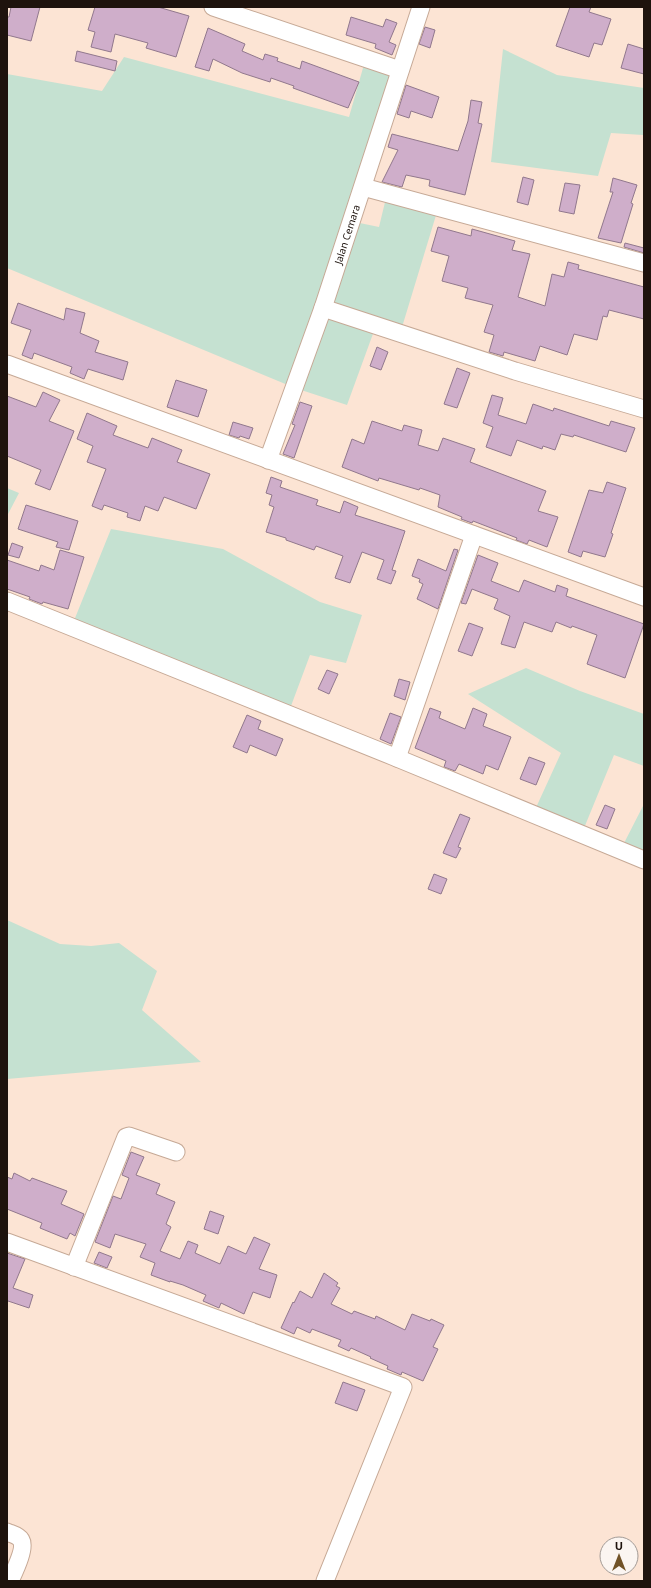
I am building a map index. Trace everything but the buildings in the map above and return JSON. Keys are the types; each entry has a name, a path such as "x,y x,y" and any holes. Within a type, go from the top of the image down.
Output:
{"street":[{"path":"213,7 400,70"},
{"name":"Jalan Cemara","path":"268,460 323,308 421,7"},
{"path":"363,187 644,263"},
{"path":"323,308 515,371 644,409"},
{"path":"7,364 644,597"},
{"path":"397,758 474,535"},
{"path":"7,601 397,758 644,860"},
{"path":"74,1267 126,1137 129,1136 176,1152"},
{"path":"7,1242 404,1387 325,1581"},
{"path":"7,1532 22,1540 23,1547 10,1581"}],"green space":[{"path":"503,49 557,75 644,88 644,181 643,135 611,133 598,176 491,162"},
{"path":"124,57 349,117 365,61 395,70 315,311 374,331 347,405 295,388 7,268 7,74 102,91"},
{"path":"386,198 437,212 399,337 321,310 350,221 379,227"},
{"path":"7,488 19,493 7,516"},
{"path":"111,529 223,549 320,602 362,615 346,663 310,655 288,714 71,628"},
{"path":"526,668 580,691 644,714 644,766 614,755 582,833 534,812 561,753 468,694"},
{"path":"644,804 644,858 621,849"},
{"path":"7,920 60,944 91,946 119,943 157,971 142,1010 201,1062 7,1079"}]}
